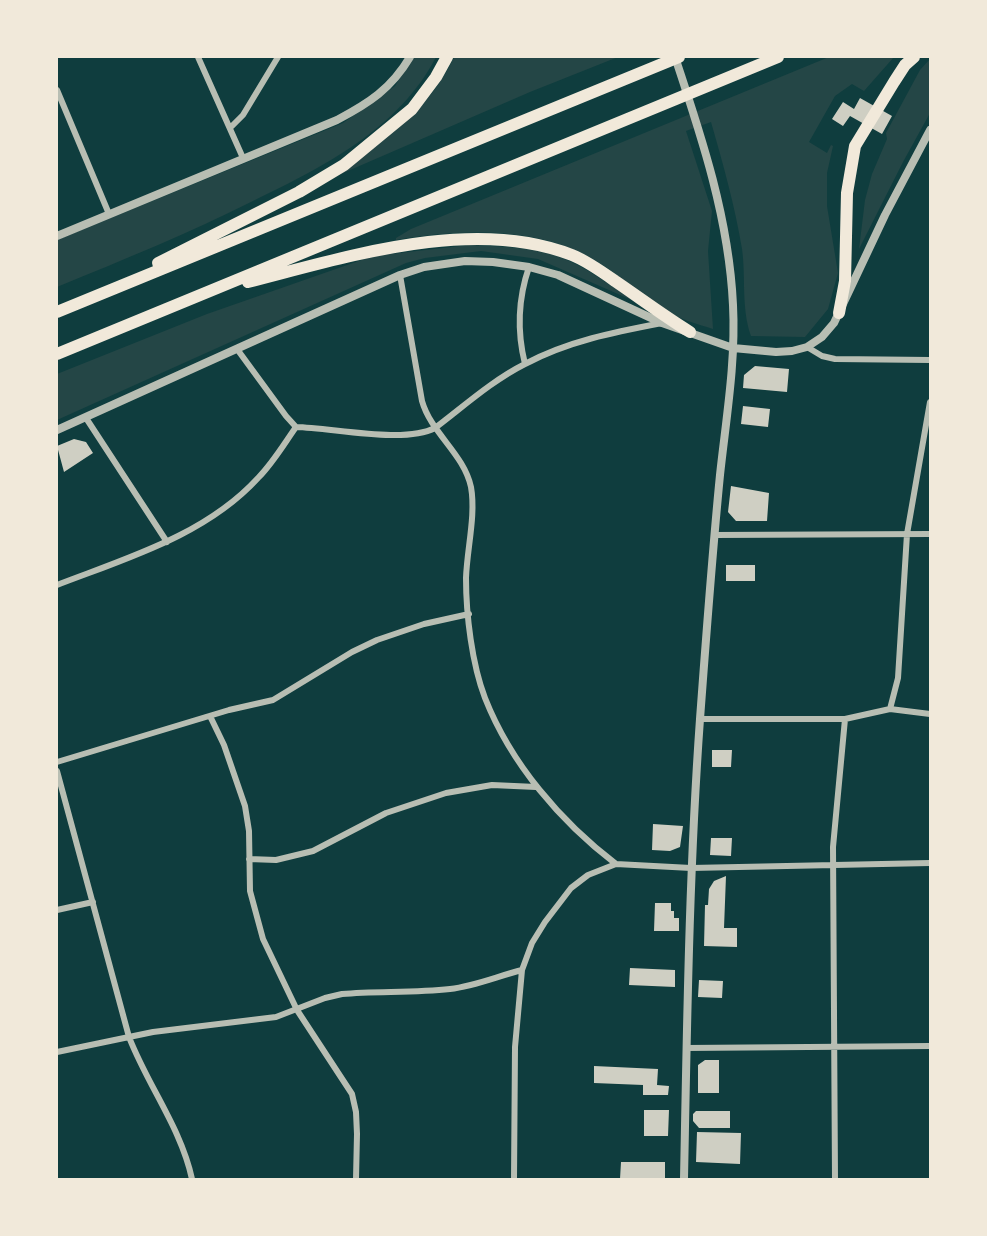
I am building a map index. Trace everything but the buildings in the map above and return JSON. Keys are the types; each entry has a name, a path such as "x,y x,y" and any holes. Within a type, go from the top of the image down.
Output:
{"highway":[{"path":"81,302 299,192 344,165 412,109 436,77 447,57"},
{"path":"57,312 677,57"},
{"path":"57,354 778,57"},
{"path":"839,313 845,282 847,193 855,146 905,65 914,57"},
{"path":"206,292 352,256 411,245 506,240 554,249 586,261 690,332"}],"street":[{"path":"198,57 243,158"},
{"path":"230,128 243,115 278,57"},
{"path":"57,237 337,120 366,105 386,89 410,57"},
{"path":"677,57 704,146 724,229 733,306 733,348 714,535 691,868 684,1179"},
{"path":"57,90 109,214"},
{"path":"57,430 400,275 424,267 465,261 529,267 558,275 662,323 733,348 776,352 807,347 822,337 839,313 885,215 930,130"},
{"path":"525,364 519,336 522,285 529,267"},
{"path":"400,275 426,416 462,466 470,484 472,499 466,578 477,672 485,699 514,753 537,787 591,845 616,864"},
{"path":"237,349 296,427 400,435 425,433 435,428 506,375 558,349 587,339 662,323"},
{"path":"807,347 822,356 835,358 930,360"},
{"path":"890,709 898,678 907,534 930,402"},
{"path":"87,418 167,542"},
{"path":"57,585 167,542 195,526 242,494 266,470 296,427"},
{"path":"714,535 930,534"},
{"path":"57,762 210,716 273,700 352,652 377,640 424,624 469,614"},
{"path":"700,719 844,719 890,709 930,714"},
{"path":"210,716 224,745 245,806 249,831 250,891 263,939 297,1010 351,1094 356,1112 356,1179"},
{"path":"835,1179 832,864 844,719"},
{"path":"57,771 129,1037 182,1144 192,1179"},
{"path":"249,859 276,860 312,851 386,813 446,793 492,784 537,787"},
{"path":"514,1179 515,1047 522,970 532,944 545,922 572,888 588,875 616,864 691,868 930,862"},
{"path":"57,910 93,902"},
{"path":"57,1052 180,1028 276,1017 325,998 342,994 448,989 480,984 496,976 522,970"},
{"path":"686,1048 930,1046"}],"shaded area":[{"path":"413,57 436,57 402,105 357,143 306,174 205,224 57,287 57,240 343,123 395,86"},
{"path":"454,57 618,57 530,92 334,177 386,139 418,110 444,76"},
{"path":"829,57 894,57 864,91 852,84 835,96 809,142 827,153 831,145 833,146 827,173 827,206 838,273 828,309 805,337 751,336 746,315 742,249 711,122 686,131 712,211 708,251 713,329 666,311 598,262 575,250 551,242 500,233 447,234 396,240 411,229"},
{"path":"930,59 930,113 859,249 865,200 872,174 887,139 886,133 920,70"},
{"path":"469,245 528,249 551,254 590,272 634,301 538,259 481,251 425,258 406,263 57,420 57,374 207,314 373,256"}]}
